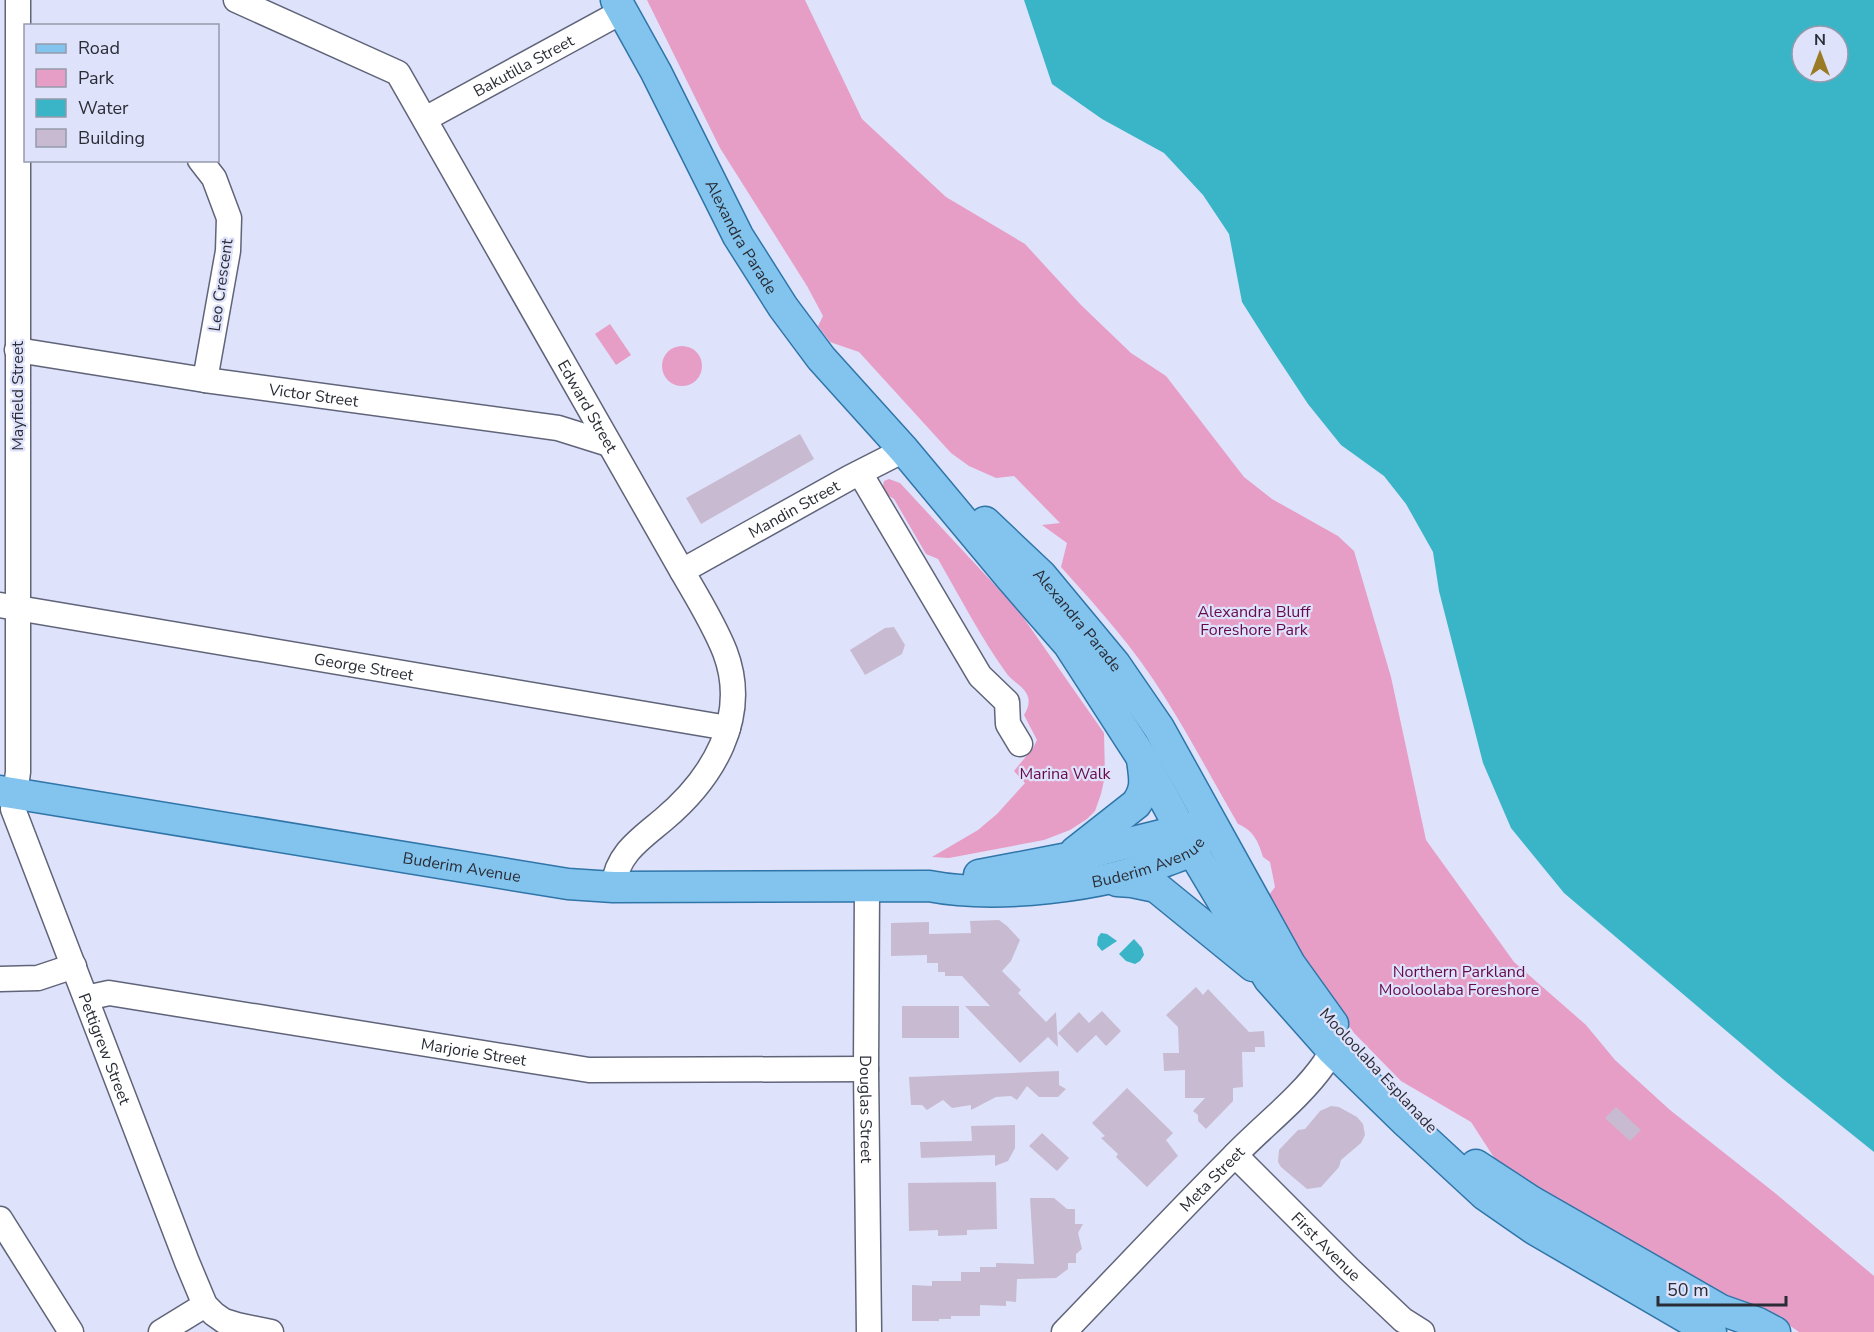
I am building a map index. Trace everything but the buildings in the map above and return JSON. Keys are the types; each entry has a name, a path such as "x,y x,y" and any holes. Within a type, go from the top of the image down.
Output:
{"main road":[{"name":"Alexandra Parade","path":"620,5 738,236 783,307 821,358 904,450 1069,645 1142,758 1186,840"},
{"name":"Alexandra Parade","path":"904,450 928,474 958,496 1042,576 1115,664 1159,728 1211,823"},
{"path":"1068,858 1142,797 1145,790 1142,758"},
{"name":"Buderim Avenue","path":"8,792 568,884 613,887 929,886 953,891 1016,890 1064,886 1101,880 1155,865 1211,823"},
{"name":"Mooloolaba Esplanade","path":"1211,823 1290,964 1325,1016 1410,1107 1479,1167 1731,1326"},
{"name":"Buderim Avenue","path":"929,886 1068,858 1186,840"},
{"name":"Mooloolaba Esplanade","path":"1186,840 1269,979 1332,1050 1438,1152 1501,1207 1534,1229 1731,1326 1758,1323 1775,1332"},
{"path":"1101,880 1132,882 1156,887 1269,979"}],"street":[{"name":"Mayfield Street","path":"8,792 18,772 8,607 17,350 8,250 8,109 21,43 18,0"},
{"name":"Edward Street","path":"236,0 398,73 682,571 725,653 732,692 728,728 711,767 692,794 632,846 623,857 615,873 613,887"},
{"name":"Bakutilla Street","path":"425,119 620,5"},
{"name":"Leo Crescent","path":"202,162 214,177 229,218 228,251 205,380"},
{"name":"Victor Street","path":"17,350 205,380 558,428 609,444"},
{"name":"Mandin Street","path":"682,571 904,450"},
{"path":"860,473 980,676 1007,702 1008,724 1020,744"},
{"name":"George Street","path":"8,607 728,728"},
{"name":"Pettigrew Street","path":"8,792 205,1305"},
{"name":"Douglas Street","path":"867,887 866,1069 869,1332"},
{"path":"0,979 38,978 74,966"},
{"name":"Marjorie Street","path":"86,998 109,993 588,1070 866,1069"},
{"path":"1325,1016 1335,1039 1332,1050"},
{"name":"Meta Street","path":"1064,1332 1234,1155 1307,1084 1324,1064 1332,1050"},
{"name":"First Avenue","path":"1234,1155 1403,1320 1422,1332"},
{"path":"0,1219 71,1332"},
{"path":"161,1332 205,1305 224,1321 271,1332"}],"green space":[{"name":"Alexandra Bluff Foreshore Park","path":"647,0 805,0 862,119 946,197 1025,244 1081,305 1131,353 1166,376 1244,477 1272,499 1338,536 1354,551 1391,677 1426,840 1514,962 1586,1025 1615,1060 1670,1110 1775,1193 1874,1276 1874,1332 1799,1332 1649,1257 1506,1176 1471,1122 1401,1081 1354,1033 1330,1002 1266,899 1275,887 1270,862 1263,857 1255,837 1238,824 1174,712 1141,662 1061,567 1067,543 1042,525 1060,523 1014,476 996,478 969,466 951,453 859,352 830,342 818,326 823,316 807,286 720,148"},
{"path":"610,324 631,355 616,365 595,334"},
{"path":"682,346 696,352 702,366 696,380 682,386 668,380 662,366 668,352"},
{"name":"Marina Walk","path":"889,479 900,483 1018,610 1104,733 1105,776 1101,794 1095,811 1070,830 1044,840 949,858 932,857 978,830 997,814 1025,783 1014,771 1037,740 1024,715 1029,700 1026,693 997,660 938,559 926,554 894,499 882,491 884,481"}],"water":[{"path":"1024,0 1874,0 1874,1152 1783,1079 1564,893 1511,828 1483,763 1439,591 1433,552 1406,504 1384,476 1341,445 1308,404 1273,351 1242,302 1229,234 1203,195 1164,153 1102,119 1052,84"},
{"path":"1101,933 1117,941 1102,951 1097,945"},
{"path":"1134,939 1142,948 1144,955 1135,964 1126,961 1119,954"}],"park label":[{"name":"Northern Parkland Mooloolaba Foreshore","path":"1459,980"}]}
